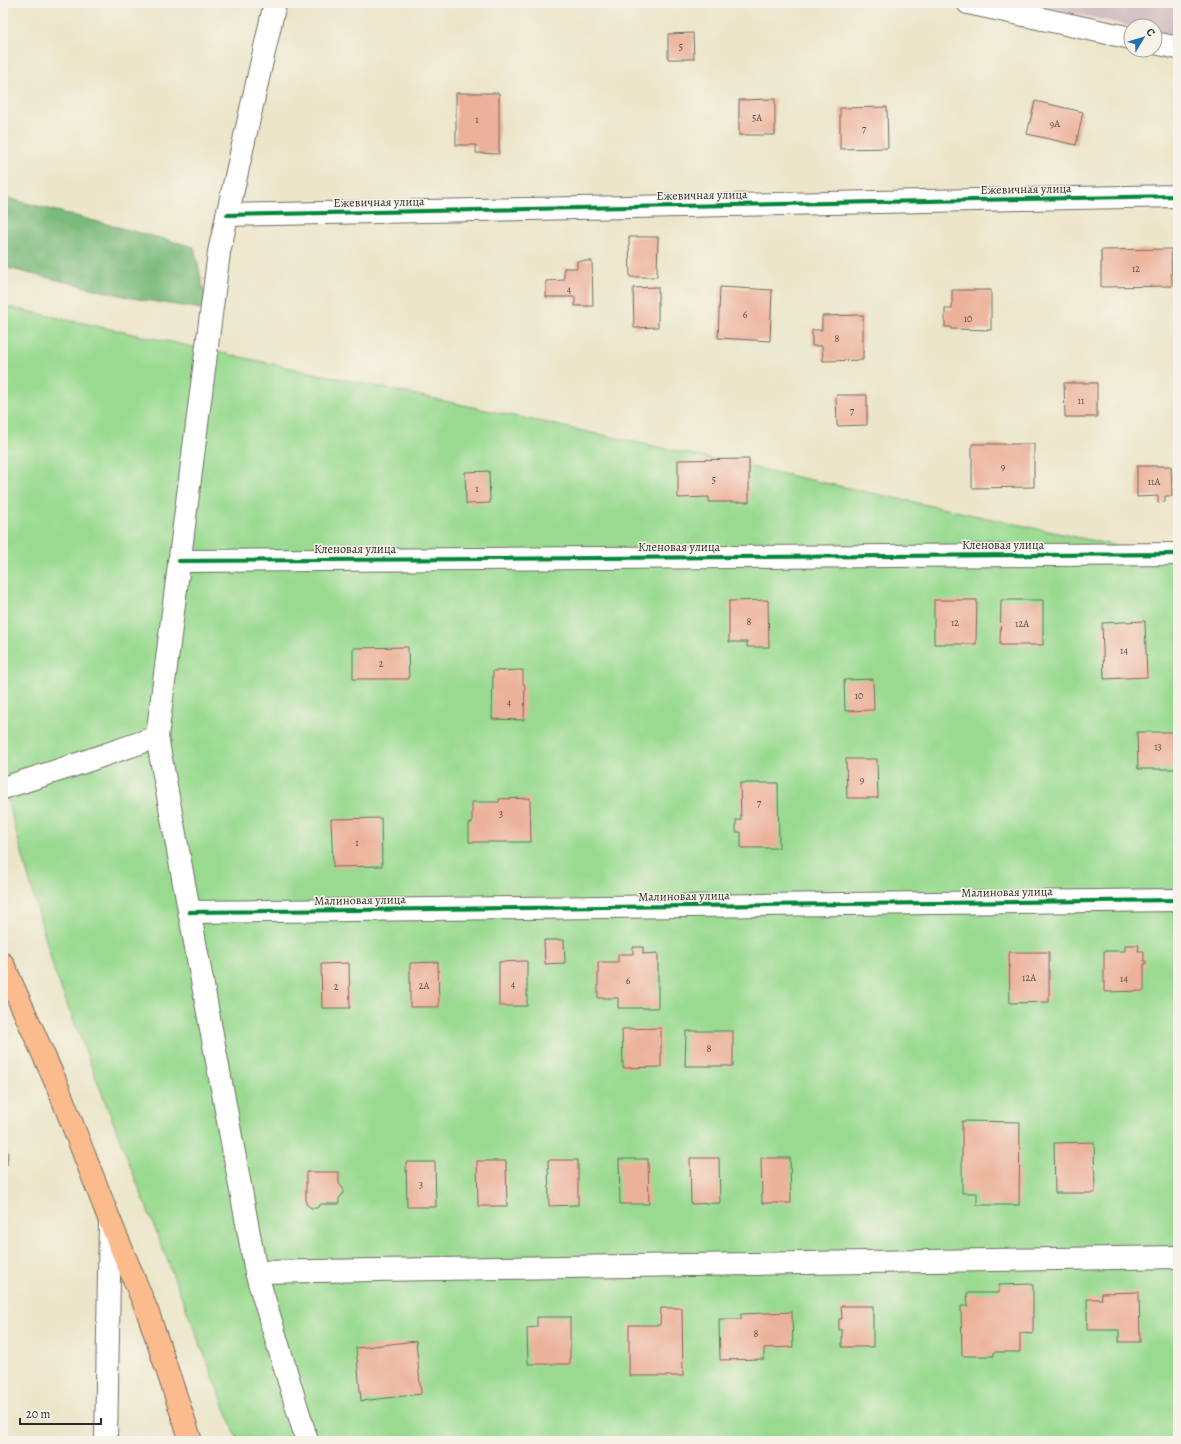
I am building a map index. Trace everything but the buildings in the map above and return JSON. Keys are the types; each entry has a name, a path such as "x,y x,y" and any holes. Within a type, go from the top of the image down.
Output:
{"main road":[{"path":"3,964 57,1085 148,1313 191,1441"}],"street":[{"path":"275,3 218,260 157,737 256,1272 307,1441"},
{"path":"968,3 1123,36"},
{"path":"1163,45 1178,48"},
{"name":"Ежевичная улица","path":"227,215 1178,196"},
{"name":"Кленовая улица","path":"179,560 1178,554"},
{"path":"3,788 75,766 157,737"},
{"name":"Малиновая улица","path":"189,912 1178,900"},
{"path":"106,1441 110,1221"},
{"path":"256,1272 1178,1257"}],"shaded area":[{"path":"1026,3 1178,3 1178,37 1163,34 1163,18 1123,18 1123,24"}],"green space":[{"path":"3,197 194,247 208,310 132,298 3,267"},
{"path":"3,306 1178,559 1178,1441 238,1441 55,973 3,784"}],"cycle path":[{"path":"227,215 1178,196"},
{"path":"179,561 1178,554"},
{"path":"189,912 1178,900"}]}
